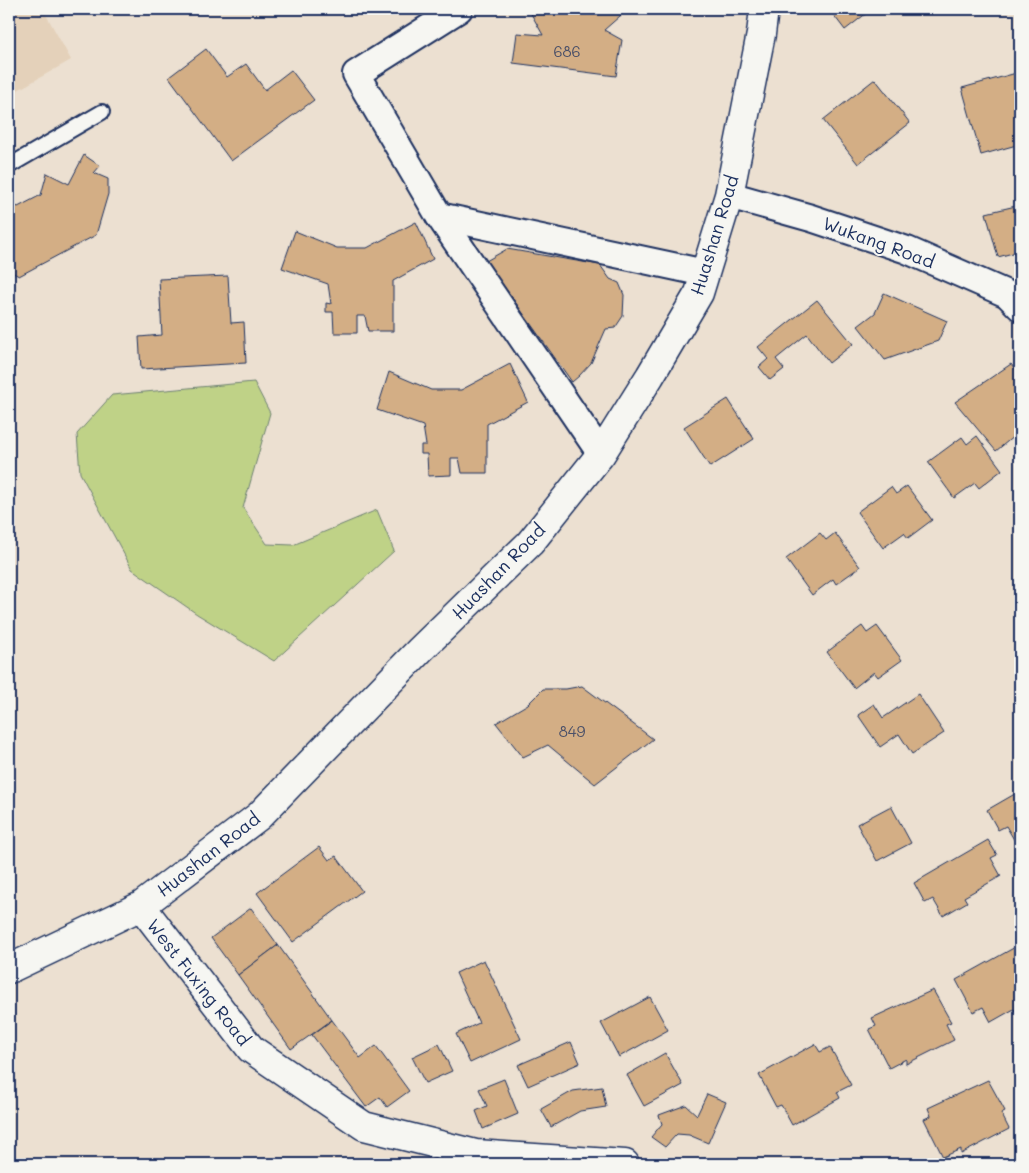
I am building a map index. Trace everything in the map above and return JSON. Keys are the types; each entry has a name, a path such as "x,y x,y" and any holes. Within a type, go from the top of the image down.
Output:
{"main road":[{"name":"Huashan Road","path":"9,969 141,906 259,816 420,650 530,543 601,454 699,293 729,195 764,9"},
{"name":"West Fuxing Road","path":"141,906 251,1050 364,1126 476,1154 625,1164"}],"street":[{"path":"459,9 356,74 439,216 601,454"},
{"name":"Wukang Road","path":"729,195 811,218 907,250 1016,296"},
{"path":"439,216 705,273"}],"lane":[{"path":"9,166 102,112"}],"shaded area":[{"path":"9,9 43,9 71,60 9,95"}],"green space":[{"path":"254,382 270,413 243,508 267,544 293,545 377,510 394,551 274,661 197,614 132,569 80,473 77,434 112,395"}],"building":[{"path":"628,9 604,30 622,40 616,76 513,63 517,33 543,35 529,10"},
{"path":"829,9 872,9 845,30"},
{"path":"206,49 227,77 246,64 265,90 291,70 314,100 231,161 169,77"},
{"path":"1020,72 1020,144 981,155 962,88"},
{"path":"875,79 910,123 858,164 823,120"},
{"path":"84,155 100,166 94,173 108,179 108,194 96,235 19,276 9,271 9,202 18,207 41,195 47,173 69,184"},
{"path":"1020,205 1020,251 998,257 986,213"},
{"path":"416,222 433,259 393,281 393,331 368,331 365,316 357,316 357,333 334,333 333,312 326,312 326,303 331,304 328,284 282,268 295,231 337,248 367,248"},
{"path":"507,249 600,265 610,279 619,283 624,295 623,316 615,328 606,329 591,363 572,382 486,261"},
{"path":"228,276 231,323 244,322 246,363 141,369 139,337 162,335 159,279"},
{"path":"884,293 947,321 938,341 885,360 858,326 875,313"},
{"path":"817,300 853,344 829,363 807,334 776,359 784,369 770,380 759,367 768,359 758,347"},
{"path":"510,364 528,402 487,424 487,473 462,473 459,458 451,458 451,475 428,476 427,454 421,454 421,445 426,445 423,426 377,410 389,372 431,390 461,390"},
{"path":"1011,364 1020,375 1020,431 996,451 955,402"},
{"path":"728,399 754,439 710,467 684,427"},
{"path":"977,436 1002,470 979,488 975,483 954,498 928,462 962,437 967,444"},
{"path":"907,486 932,520 908,538 904,533 883,548 857,512 891,487 896,494"},
{"path":"820,533 826,540 835,533 860,567 836,584 833,579 812,595 786,559"},
{"path":"862,626 867,633 877,626 902,660 878,677 874,672 854,688 827,652"},
{"path":"582,686 653,739 595,784 548,745 523,757 496,723 528,704 543,689 566,689"},
{"path":"918,694 944,733 912,754 899,734 880,747 858,715 874,704 883,718"},
{"path":"1020,791 1020,840 1016,843 1006,826 998,830 987,810"},
{"path":"891,806 911,843 877,861 857,824"},
{"path":"988,840 997,855 991,858 1001,876 964,897 967,902 943,916 933,899 925,903 914,883"},
{"path":"319,847 329,860 336,856 362,891 293,942 257,893"},
{"path":"251,908 278,945 238,975 211,938"},
{"path":"278,945 332,1020 291,1049 238,975"},
{"path":"1019,945 1020,1013 1017,1015 1014,1009 991,1022 983,1007 973,1012 956,980"},
{"path":"484,960 521,1039 470,1063 456,1034 479,1023 456,973"},
{"path":"933,990 951,1022 946,1024 954,1040 906,1064 906,1059 889,1068 869,1029 876,1026 872,1018"},
{"path":"650,997 668,1030 619,1057 601,1023"},
{"path":"332,1020 360,1058 376,1046 409,1091 387,1107 380,1097 366,1107 312,1035"},
{"path":"571,1042 580,1063 528,1086 518,1065"},
{"path":"439,1044 452,1071 425,1083 412,1057"},
{"path":"815,1044 820,1052 830,1047 851,1085 837,1092 840,1098 792,1125 781,1105 776,1107 759,1075"},
{"path":"665,1053 683,1085 644,1106 627,1075"},
{"path":"504,1079 518,1114 483,1129 476,1111 487,1106 479,1089"},
{"path":"988,1080 1005,1111 1001,1113 1009,1129 961,1154 961,1149 943,1157 924,1119 931,1116 928,1108"},
{"path":"602,1087 606,1107 580,1111 551,1127 541,1109 573,1091"},
{"path":"707,1094 726,1102 708,1143 689,1135 677,1134 665,1147 651,1137 662,1124 659,1115 686,1105 697,1115"}]}
